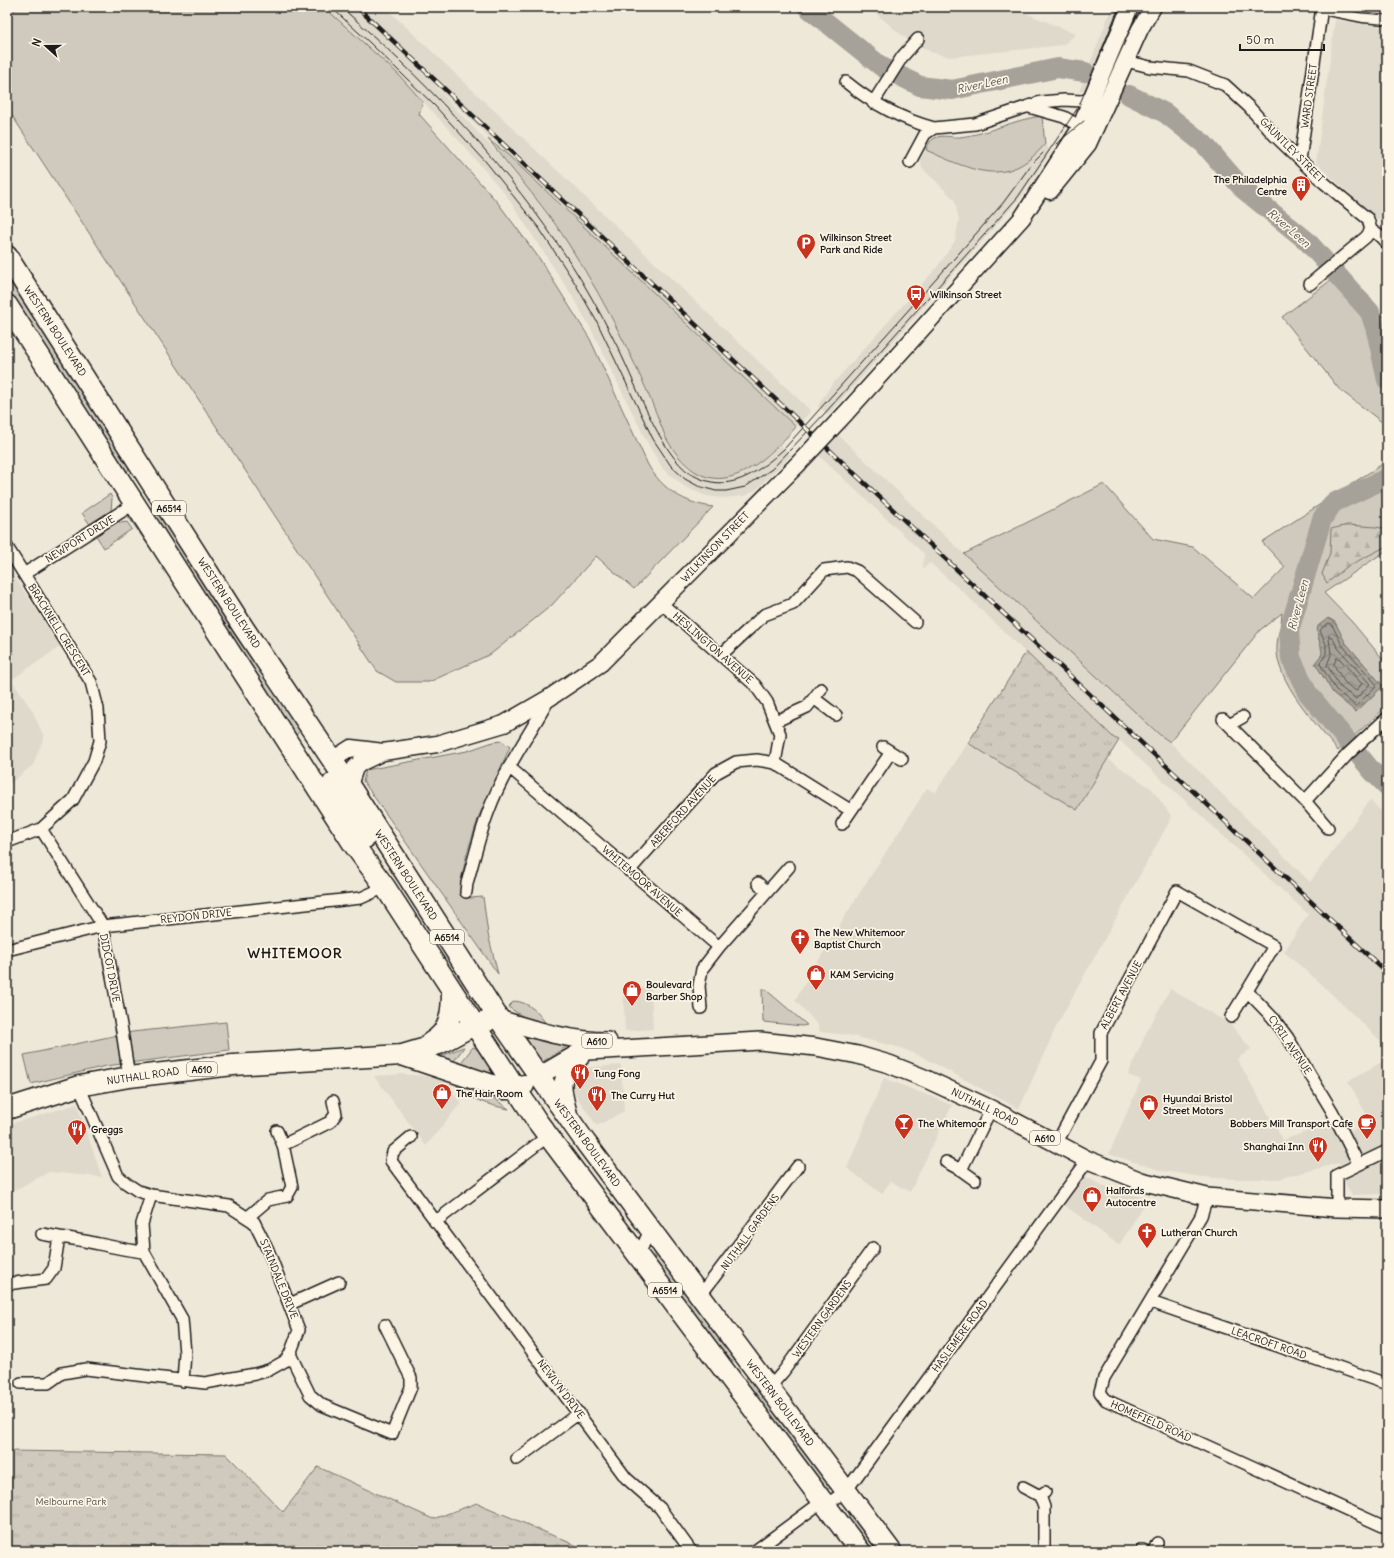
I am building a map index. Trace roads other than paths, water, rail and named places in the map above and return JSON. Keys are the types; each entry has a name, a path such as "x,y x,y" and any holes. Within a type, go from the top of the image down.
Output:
{"highway":[{"name":"WESTERN BOULEVARD","path":"7,256 158,491 243,627 349,785 499,1018 570,1121 891,1551"},
{"name":"A6514","path":"7,305 354,845 385,886 474,1025 548,1136 860,1551"},
{"path":"135,503 158,491"},
{"path":"332,760 329,773 335,789 365,838 385,886"},
{"name":"NUTHALL ROAD","path":"409,1053 434,1041 448,1026 452,1012 452,990"},
{"name":"NUTHALL ROAD","path":"7,1109 79,1086 129,1077 233,1065 409,1053 439,1044 474,1025 499,1018"},
{"name":"NUTHALL ROAD","path":"409,1053 504,1089 517,1089 539,1076"},
{"path":"731,1380 751,1364"}],"main road":[{"name":"NUTHALL ROAD","path":"499,1018 549,1034 591,1041 698,1044"},
{"name":"NUTHALL ROAD","path":"539,1076 575,1055 588,1051 760,1040 816,1047 858,1055 924,1078 991,1109 1088,1160 1141,1181 1208,1196 1337,1208 1387,1209"},
{"path":"570,1121 561,1089 567,1072 572,1064 588,1051"}],"street":[{"name":"WILKINSON STREET","path":"1022,218 1083,124 1091,99 1130,7"},
{"path":"1083,124 1106,93 1142,7"},
{"name":"WILKINSON STREET","path":"332,760 351,748 382,752 437,744 504,724 549,698 601,663 798,464 1022,218 1040,203 1070,168 1088,144 1126,61 1153,7"},
{"name":"WARD STREET","path":"1300,160 1322,7"},
{"path":"1328,7 1387,16"},
{"path":"873,103 902,57 918,39"},
{"name":"GAUNTLEY STREET","path":"1126,61 1189,71 1225,85 1249,107 1275,136 1322,181 1368,219 1371,230 1383,238 1387,244"},
{"path":"846,82 873,103 903,118 934,128 975,124 1041,102 1064,100 1081,101 1091,99"},
{"path":"1029,107 1064,117 1090,127 1106,105"},
{"path":"910,162 925,134 934,128"},
{"path":"1310,284 1366,237 1371,230"},
{"name":"NEWPORT DRIVE","path":"24,574 135,503"},
{"name":"BRACKNELL CRESCENT","path":"7,547 92,682 98,715 100,741 94,761 73,800 41,829 7,842"},
{"path":"721,655 764,615 793,604 824,570 847,567 857,571 915,622"},
{"name":"HESLINGTON AVENUE","path":"661,603 755,685 767,702 780,734 775,763"},
{"path":"776,721 807,707 821,689"},
{"path":"466,892 467,883 489,810 509,766 524,745 549,698"},
{"path":"814,699 836,715"},
{"path":"1243,717 1226,722 1305,801 1328,828"},
{"path":"1305,801 1348,754 1387,718"},
{"path":"842,824 887,749 902,760"},
{"name":"WILKINSON STREET","path":"349,785 355,768 360,763 382,752"},
{"name":"ABERFORD AVENUE","path":"629,871 716,773 736,762 757,760 775,763 850,810"},
{"name":"WHITEMOOR AVENUE","path":"509,766 719,947"},
{"name":"DIDCOT DRIVE","path":"41,829 103,926 129,1077"},
{"path":"701,1008 699,986 702,969 719,947 789,867"},
{"path":"758,883 767,892"},
{"name":"REYDON DRIVE","path":"7,950 103,926 361,898 385,886"},
{"name":"ALBERT AVENUE","path":"1056,1144 1101,1061 1100,1032 1177,891 1274,946 1247,991"},
{"path":"1231,1017 1247,991"},
{"name":"CYRIL AVENUE","path":"1247,991 1274,1018 1288,1038 1332,1111 1358,1164"},
{"name":"STAINDALE DRIVE","path":"21,1383 39,1384 48,1382 62,1373 86,1369 204,1383 255,1374 279,1366 290,1354 298,1330 290,1304 254,1222 229,1206 151,1195 138,1191 118,1176 79,1086"},
{"path":"283,1145 330,1122 336,1114 333,1101"},
{"path":"961,1170 991,1109"},
{"path":"248,1217 268,1200 282,1198 290,1193 293,1183 283,1145 277,1131"},
{"path":"435,1222 548,1136"},
{"name":"NEWLYN DRIVE","path":"412,1137 393,1152 390,1161 626,1478 660,1508 691,1551"},
{"path":"1337,1208 1337,1175 1387,1151"},
{"name":"HASLEMERE ROAD","path":"823,1501 833,1500 846,1491 1088,1160"},
{"path":"946,1162 975,1180"},
{"name":"NUTHALL GARDENS","path":"700,1296 798,1166"},
{"path":"151,1195 142,1224 144,1252 182,1320 185,1353 183,1381"},
{"name":"HOMEFIELD ROAD","path":"1208,1196 1201,1216 1104,1378 1100,1392 1106,1400 1387,1528"},
{"path":"638,1254 643,1247 646,1235 652,1231"},
{"path":"42,1234 84,1240 123,1250 144,1252"},
{"path":"7,1284 46,1279 54,1268 59,1237"},
{"name":"WESTERN GARDENS","path":"769,1388 784,1372 872,1248"},
{"path":"290,1304 339,1282"},
{"name":"LEACROFT ROAD","path":"1150,1302 1387,1384"},
{"path":"290,1354 310,1395 322,1405 392,1434 411,1387 411,1378 385,1325"},
{"path":"517,1459 579,1413"},
{"path":"1023,1487 1043,1494 1044,1551"},
{"path":"755,1551 823,1501"}],"water":[{"path":"1328,618 1335,622 1345,642 1383,686 1356,712 1333,693 1315,663 1322,654 1317,629 1318,626"}],"waterway":[{"name":"River Leen","path":"807,7 882,67 920,86 952,90 1058,68 1085,72"},
{"name":"River Leen","path":"1129,95 1165,113 1204,144 1243,189 1307,241 1370,312 1376,330 1387,380"},
{"name":"River Leen","path":"1387,478 1333,503 1322,519 1289,631 1291,658 1307,692 1372,771 1387,786"}],"tram line":[{"path":"331,7 435,106 486,162 539,228 575,283 597,322 653,439 671,466 685,479 698,486 716,491 726,491 745,487 772,469 825,413 1018,197 1079,106 1119,7"},
{"path":"341,7 429,89 483,148 534,210 581,279 609,329 648,414 669,450 680,464 691,474 717,483 741,479 763,466 784,449 1003,203 1031,165 1043,153"},
{"path":"1334,7 1361,13 1387,15"},
{"path":"1056,144 1084,121"}],"railway":[{"path":"357,7 1387,973"}],"place":[{"name":"The Philadelphia Centre","path":"1301,202"},
{"name":"Wilkinson Street Park and Ride","path":"806,260"},
{"name":"Wilkinson Street","path":"916,311"},
{"name":"The New Whitemoor Baptist Church","path":"800,955"},
{"name":"KAM Servicing","path":"816,991"},
{"name":"Boulevard Barber Shop","path":"632,1007"},
{"name":"Tung Fong","path":"580,1090"},
{"name":"The Hair Room","path":"442,1110"},
{"name":"The Curry Hut","path":"597,1112"},
{"name":"Hyundai Bristol Street Motors","path":"1149,1121"},
{"name":"The Whitemoor","path":"904,1140"},
{"name":"Bobbers Mill Transport Cafe","path":"1367,1140"},
{"name":"Greggs","path":"77,1146"},
{"name":"Shanghai Inn","path":"1318,1163"},
{"name":"Halfords Autocentre","path":"1092,1213"},
{"name":"Lutheran Church","path":"1147,1249"}],"district":[{"name":"WHITEMOOR","path":"295,953"}],"park label":[{"name":"Melbourne Park","path":"71,1501"}]}
